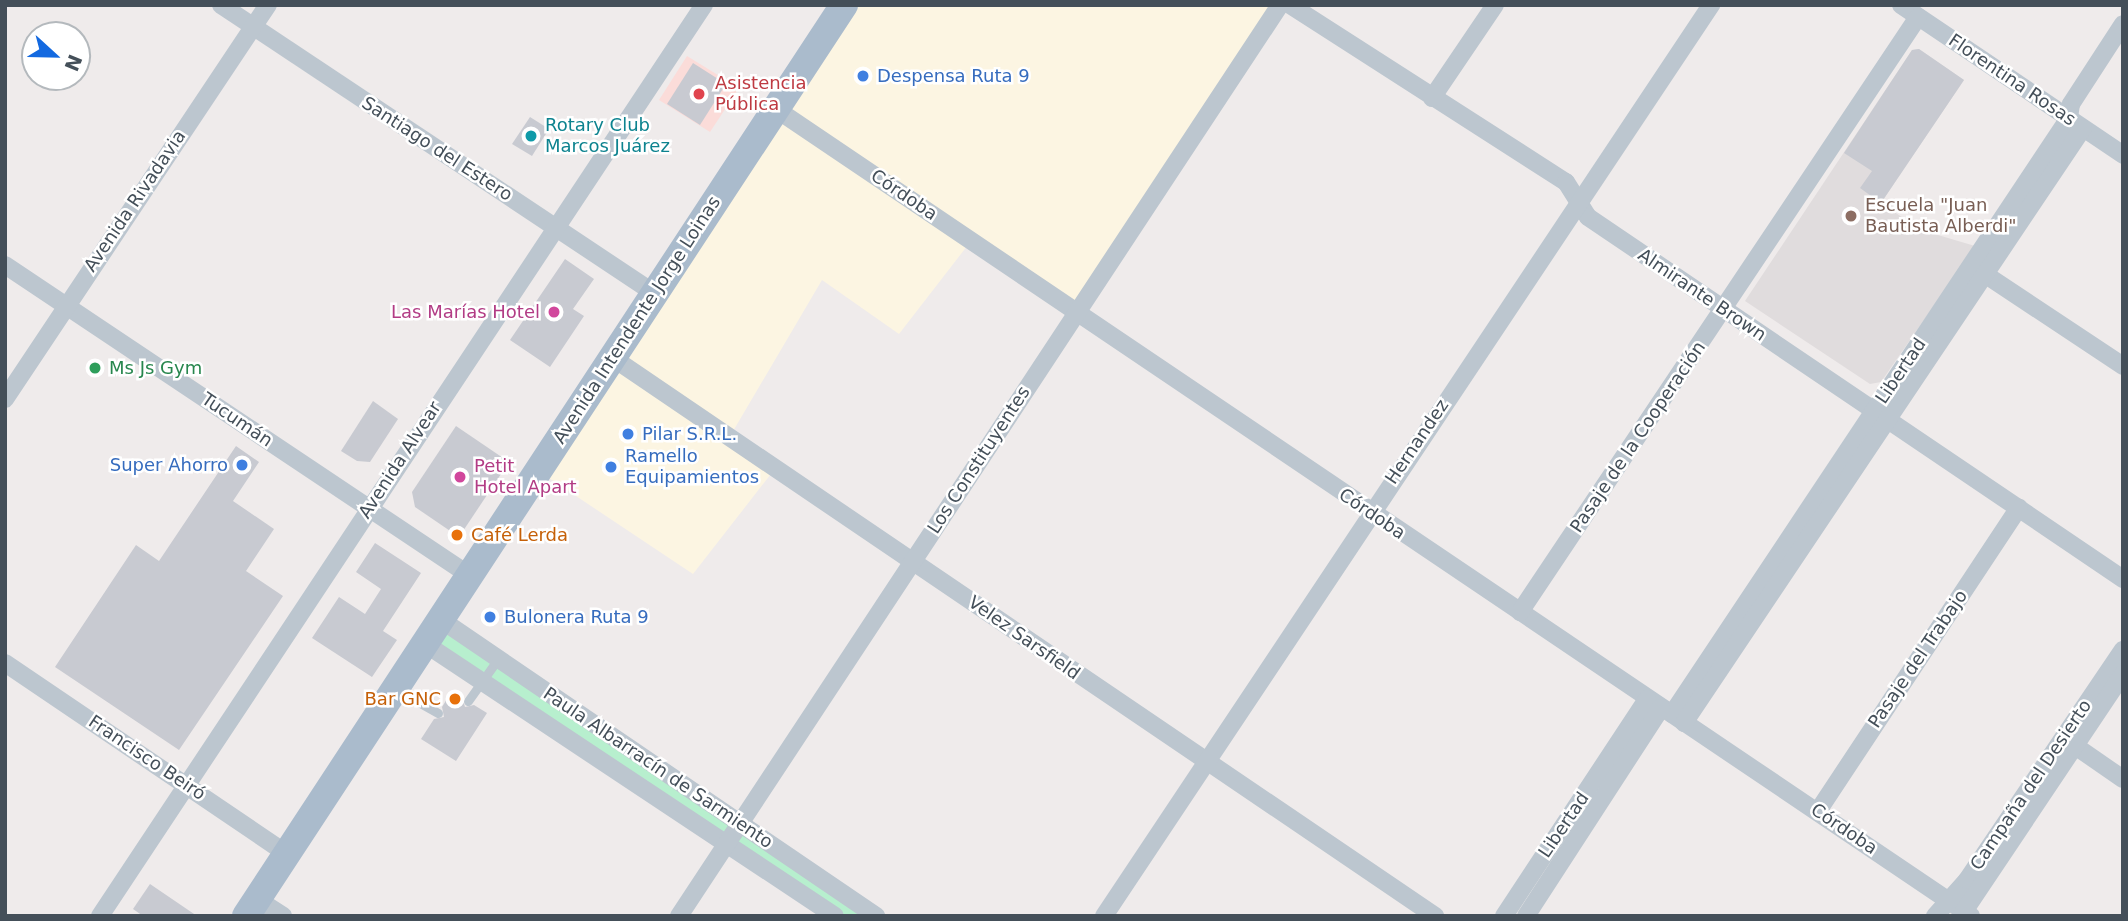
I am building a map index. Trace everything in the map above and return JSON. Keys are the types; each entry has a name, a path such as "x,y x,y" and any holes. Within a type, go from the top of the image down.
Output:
{"main road":[{"name":"Avenida Intendente Jorge Loinas","path":"252,907 776,109 835,9"}],"street":[{"name":"Santiago del Estero","path":"220,5 654,293"},
{"name":"Avenida Rivadavia","path":"5,398 268,5"},
{"name":"Avenida Alvear","path":"100,916 189,785 554,226 704,5"},
{"name":"Los Constituyentes","path":"679,916 1280,5"},
{"name":"Almirante Brown","path":"1290,5 1566,182 1576,202 1588,217 2123,579"},
{"path":"1432,98 1495,5"},
{"name":"Hernandez","path":"1104,916 1576,202 1711,5"},
{"name":"Florentina Rosas","path":"1901,5 2123,155"},
{"name":"Pasaje de la Cooperación","path":"1520,612 1724,310 1917,16"},
{"name":"Libertad","path":"1526,916 1666,711 1880,415 1979,270 2076,123 2071,104 2123,24"},
{"name":"Córdoba","path":"776,109 1370,513 1949,899 1965,914"},
{"name":"Tucumán","path":"5,265 469,575"},
{"path":"1979,270 2123,366"},
{"name":"Velez Sarsfield","path":"613,358 1204,762 1435,916"},
{"name":"Pasaje del Trabajo","path":"1818,811 2019,507"},
{"name":"Paula Albarracín de Sarmiento","path":"440,620 876,916"},
{"name":"Paula Albarracín de Sarmiento","path":"424,643 835,916"},
{"name":"Campaña del Desierto","path":"1965,914 2123,650"},
{"name":"Francisco Beiró","path":"5,663 189,785 287,854"},
{"name":"Campaña del Desierto","path":"1934,916 1967,880 2068,741 2123,674"},
{"name":"Libertad","path":"1504,916 1666,711"},
{"path":"2068,741 2123,779"},
{"path":"252,907 283,916"}],"lane":[{"path":"468,701 498,659"},
{"path":"395,689 438,713"}],"shaded area":[{"path":"844,5 1280,5 1076,311 971,241 899,334 822,280 729,438 774,470 693,574 537,470"},
{"name":"Escuela \"Juan Bautista Alberdi\"","path":"1919,49 1964,80 1881,203 1921,230 1975,246 1881,382 1870,384 1745,301 1912,50"},
{"name":"Asistencia Pública","path":"687,56 739,88 710,132 659,100"}],"green space":[{"path":"440,619 876,916 835,916 424,643"}],"building":[{"path":"1919,49 1964,80 1881,203 1860,188 1872,171 1844,153 1912,50"},
{"path":"693,63 726,84 700,125 667,104"},
{"name":"Rotary Club Marcos Juárez","path":"530,117 549,129 532,156 512,144"},
{"name":"Las Marías Hotel","path":"565,259 594,279 573,309 584,316 550,367 510,340"},
{"path":"373,401 398,419 370,462 357,461 341,451"},
{"name":"Petit Hotel Apart","path":"456,426 509,462 459,537 415,507 412,492"},
{"path":"236,446 259,462 233,501 274,529 246,571 283,596 179,750 55,667 136,545 159,561"},
{"path":"375,543 421,573 383,631 397,640 372,677 312,638 339,597 365,614 381,589 356,572"},
{"path":"452,691 462,697 465,707 474,705 487,713 456,761 421,739 434,719 444,717 442,707"},
{"path":"150,884 197,916 143,916 133,909"}],"place":[{"name":"Despensa Ruta 9","path":"863,76"},
{"name":"Asistencia Pública","path":"699,94"},
{"name":"Rotary Club Marcos Juárez","path":"531,136"},
{"name":"Escuela \"Juan Bautista Alberdi\"","path":"1851,216"},
{"name":"Las Marías Hotel","path":"554,312"},
{"name":"Ms Js Gym","path":"95,368"},
{"name":"Pilar S.R.L.","path":"628,434"},
{"name":"Super Ahorro","path":"242,465"},
{"name":"Ramello Equipamientos","path":"611,467"},
{"name":"Petit Hotel Apart","path":"460,477"},
{"name":"Café Lerda","path":"457,535"},
{"name":"Bulonera Ruta 9","path":"490,617"},
{"name":"Bar GNC","path":"455,699"}]}
